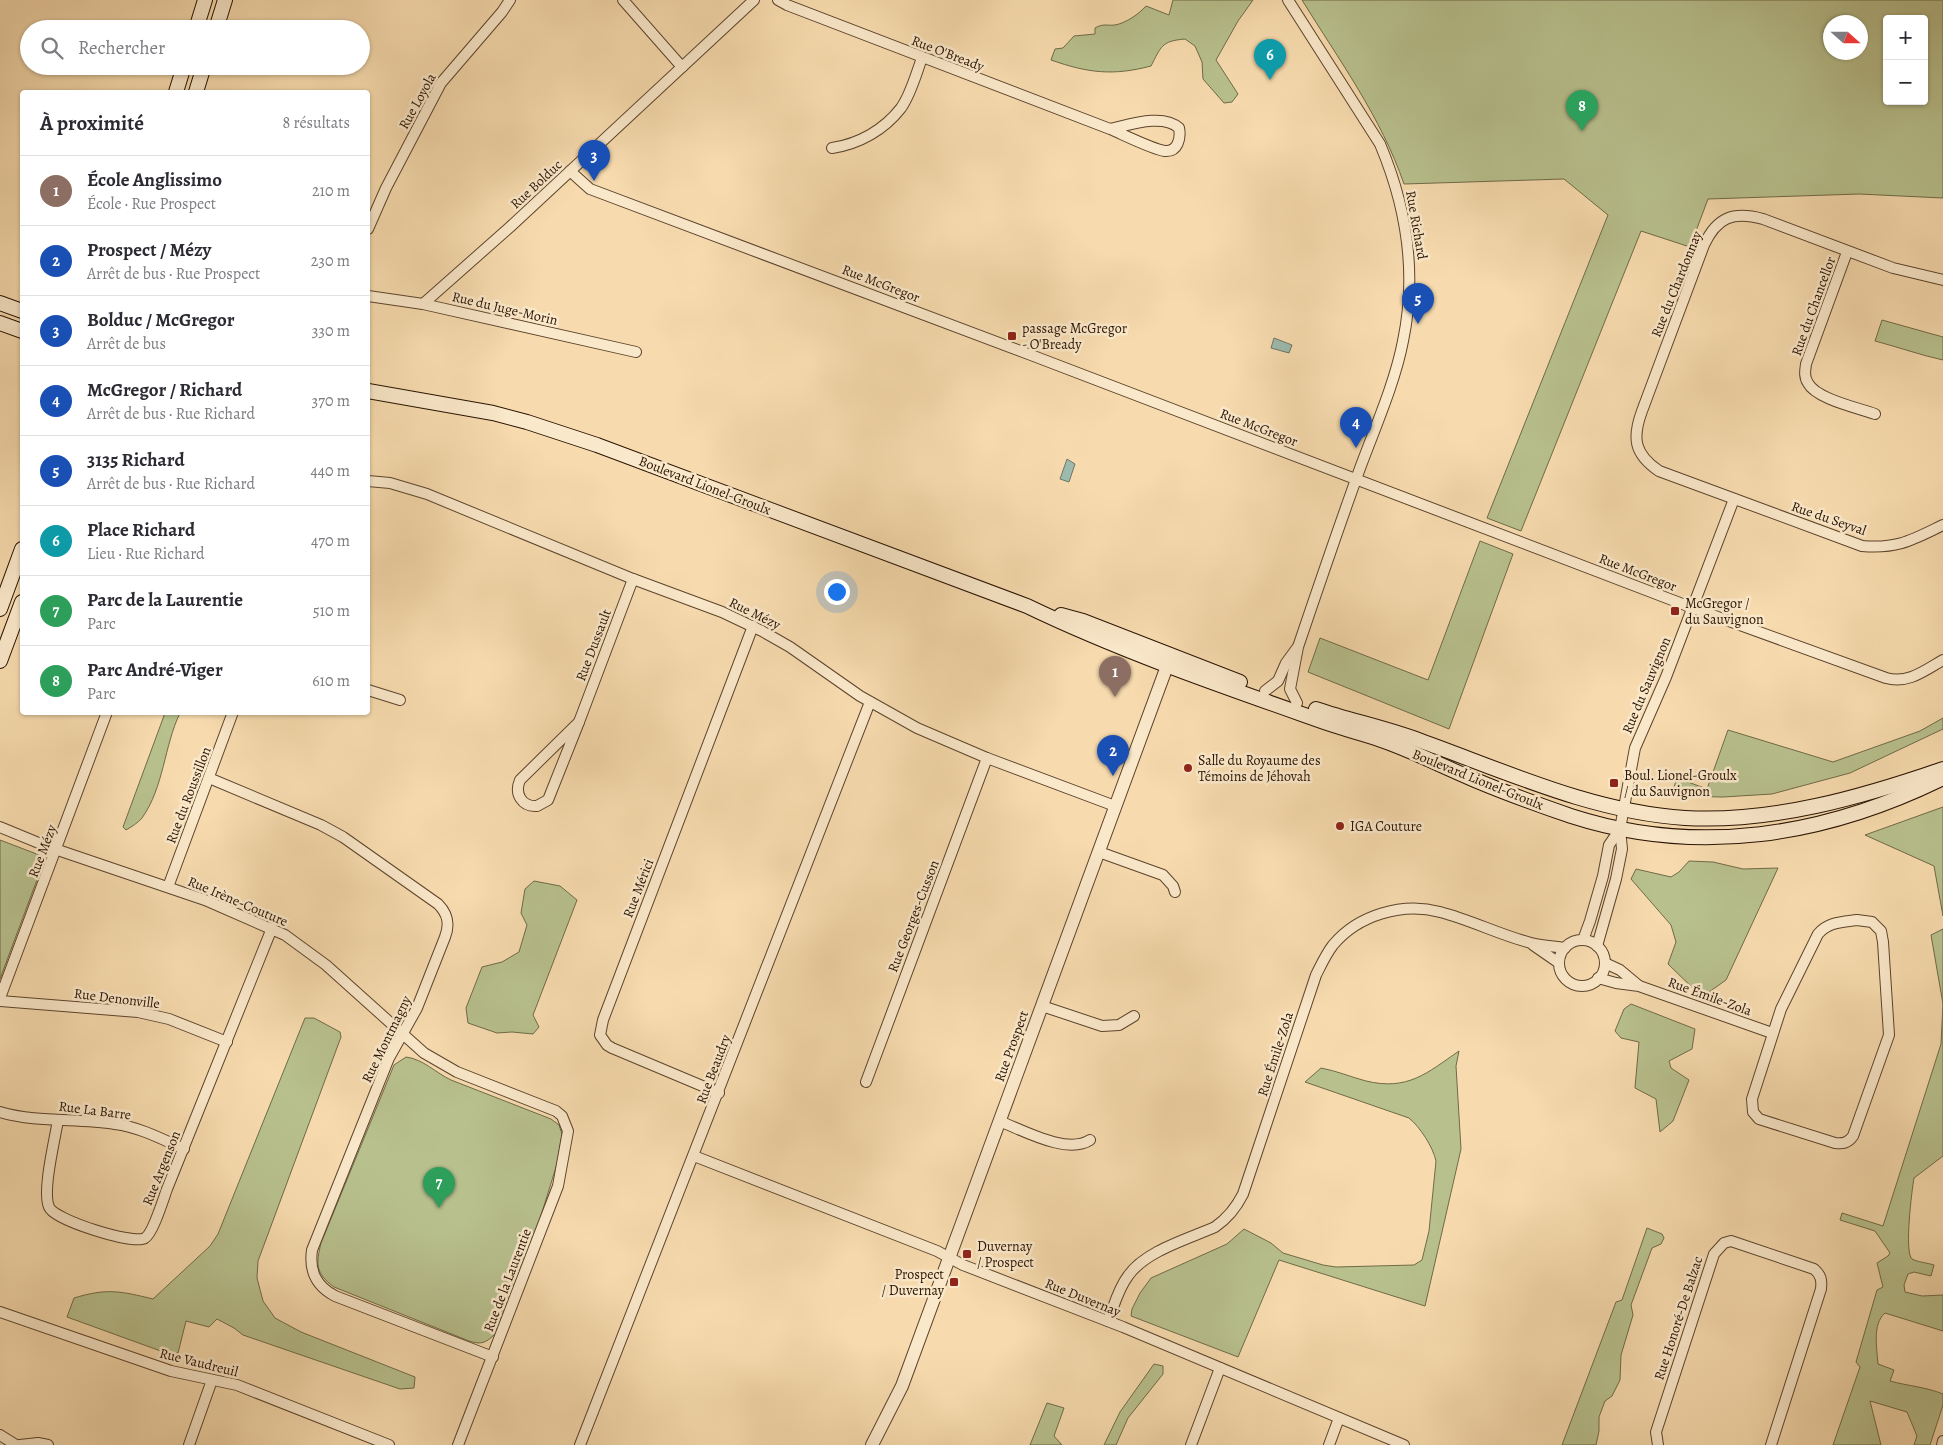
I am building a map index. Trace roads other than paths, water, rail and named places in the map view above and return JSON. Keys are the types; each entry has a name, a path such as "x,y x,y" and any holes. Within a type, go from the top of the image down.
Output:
{"main road":[{"path":"199,20 205,0"},
{"path":"219,20 225,0"},
{"path":"177,90 181,75"},
{"path":"197,90 201,75"},
{"path":"0,303 20,310"},
{"path":"0,323 20,330"},
{"name":"Boulevard Lionel-Groulx","path":"370,392 493,413 560,432 1027,606 1080,631 1297,703 1420,740 1573,796 1623,809 1685,818 1768,814 1833,801 1884,788 1943,769"},
{"path":"0,609 20,554"},
{"path":"0,661 20,607"},
{"name":"Boulevard Lionel-Groulx","path":"1169,660 1332,725 1388,742 1526,800 1572,816 1620,829 1658,836 1760,835 1807,827 1870,810 1943,778"}],"street":[{"name":"Rue Loyola","path":"370,224 386,188 441,83 502,12 510,0"},
{"path":"623,0 682,67"},
{"name":"Rue Bolduc","path":"424,304 754,0"},
{"name":"Rue O'Bready","path":"778,0 787,6 1165,151 1175,148 1179,141 1179,128 1168,122 1152,122 1110,129"},
{"name":"Rue Richard","path":"1288,0 1380,144 1396,187 1405,224 1410,266 1410,289 1403,342 1298,647 1290,688 1297,703"},
{"path":"832,148 864,139 895,114 906,98 922,58"},
{"name":"Rue McGregor","path":"570,171 590,189 1693,608 1892,680 1913,678 1943,660"},
{"name":"Rue du Chardonnay","path":"1734,499 1659,471 1642,456 1637,445 1636,434 1642,411 1704,245 1713,229 1720,222 1732,217 1751,216 1846,252 1907,272 1943,280"},
{"name":"Rue du Chancellor","path":"1846,252 1806,364 1805,374 1807,382 1817,393 1876,414"},
{"name":"Rue du Juge-Morin","path":"370,296 424,304 636,352"},
{"name":"Rue Mézy","path":"370,482 390,483 427,494 634,579 722,612 753,626 790,647 870,702 934,737 1115,806"},
{"name":"Rue du Seyval","path":"1734,499 1862,546 1894,546 1907,543 1943,525"},
{"name":"Rue du Sauvignon","path":"1620,829 1635,748 1693,608 1734,499"},
{"name":"Rue Dussault","path":"579,722 520,780 517,790 524,803 537,806 548,800 579,722 634,579"},
{"name":"Rue Mérici","path":"718,1093 612,1048 607,1045 600,1035 602,1020 753,626"},
{"name":"Rue Richard","path":"1265,691 1278,681 1286,663 1298,647"},
{"name":"Rue Prospect","path":"872,1445 902,1386 1169,660"},
{"path":"370,691 400,700"},
{"name":"Rue Beaudry","path":"580,1445 870,702"},
{"name":"Rue Mézy","path":"0,999 106,715"},
{"name":"Rue du Roussillon","path":"168,887 232,715"},
{"name":"Rue Georges-Cusson","path":"866,1082 987,758"},
{"name":"Rue Montmagny","path":"209,778 336,833 444,910 448,923 445,937 417,1008 389,1058 312,1250 311,1266 314,1277 319,1285 335,1296 492,1357"},
{"name":"Rue Irène-Couture","path":"0,827 57,850 168,887 272,928 314,954 424,1053 457,1072 556,1111 566,1122"},
{"path":"1583,940 1603,876 1609,845 1620,829"},
{"path":"1597,946 1619,864 1622,848 1620,829"},
{"path":"1099,852 1163,876 1173,886 1175,892"},
{"name":"Rue Émile-Zola","path":"1108,1322 1122,1286 1138,1264 1150,1256 1214,1227 1227,1218 1237,1206 1246,1186 1316,975 1333,946 1354,926 1382,913 1411,908 1438,911 1452,915 1532,944 1565,948"},
{"path":"1865,920 1877,926 1881,931 1883,942 1889,1035 1857,1128 1850,1141 1843,1144 1835,1144 1759,1119 1754,1112 1752,1099 1772,1033 1789,990 1822,929 1835,923 1865,920"},
{"name":"Rue Argenson","path":"58,1120 47,1185 46,1199 49,1209 55,1215 65,1220 132,1240 146,1237 184,1149 272,928"},
{"path":"1583,940 1597,946 1605,963 1602,974 1584,985 1571,983 1562,974 1559,963 1565,948 1570,943 1583,940"},
{"name":"Rue Émile-Zola","path":"1532,944 1559,963"},
{"name":"Rue Émile-Zola","path":"1605,963 1620,970 1639,986"},
{"name":"Rue Émile-Zola","path":"1598,978 1639,986 1772,1033"},
{"name":"Rue Denonville","path":"0,999 138,1012 169,1019 227,1042"},
{"path":"1042,1006 1102,1026 1119,1025 1134,1016"},
{"name":"Rue La Barre","path":"0,1112 25,1117 128,1126 184,1149"},
{"path":"999,1121 1063,1145 1076,1146 1090,1140"},
{"name":"Rue de la Laurentie","path":"458,1445 558,1186 568,1140 566,1122"},
{"name":"Rue Duvernay","path":"694,1156 913,1242 1404,1445"},
{"name":"Rue Honoré-De Balzac","path":"1658,1445 1656,1432 1714,1254 1724,1243 1731,1242 1814,1269 1822,1281 1821,1290 1771,1445"},
{"name":"Rue Vaudreuil","path":"0,1312 156,1366 252,1391 389,1445"},
{"path":"1191,1445 1220,1368"},
{"path":"189,1445 212,1380"},
{"path":"1329,1445 1340,1418"},
{"path":"0,1435 16,1445"},
{"path":"1942,1445 1943,1441"},
{"path":"20,1445 38,1443 48,1445"}],"place":[{"name":"Place Richard","path":"1270,80"},
{"name":"Parc André-Viger","path":"1582,131"},
{"name":"Bolduc / McGregor","path":"594,181"},
{"name":"3135 Richard","path":"1418,324"},
{"name":"passage McGregor - O'Bready","path":"1012,336"},
{"name":"McGregor / Richard","path":"1356,448"},
{"name":"McGregor / du Sauvignon","path":"1675,611"},
{"name":"École Anglissimo","path":"1115,697"},
{"name":"Salle du Royaume des Témoins de Jéhovah","path":"1188,768"},
{"name":"Prospect / Mézy","path":"1113,776"},
{"name":"Boul. Lionel-Groulx / du Sauvignon","path":"1614,783"},
{"name":"IGA Couture","path":"1340,826"},
{"name":"Parc de la Laurentie","path":"439,1208"},
{"name":"Duvernay / Prospect","path":"967,1254"},
{"name":"Prospect / Duvernay","path":"954,1282"}]}
